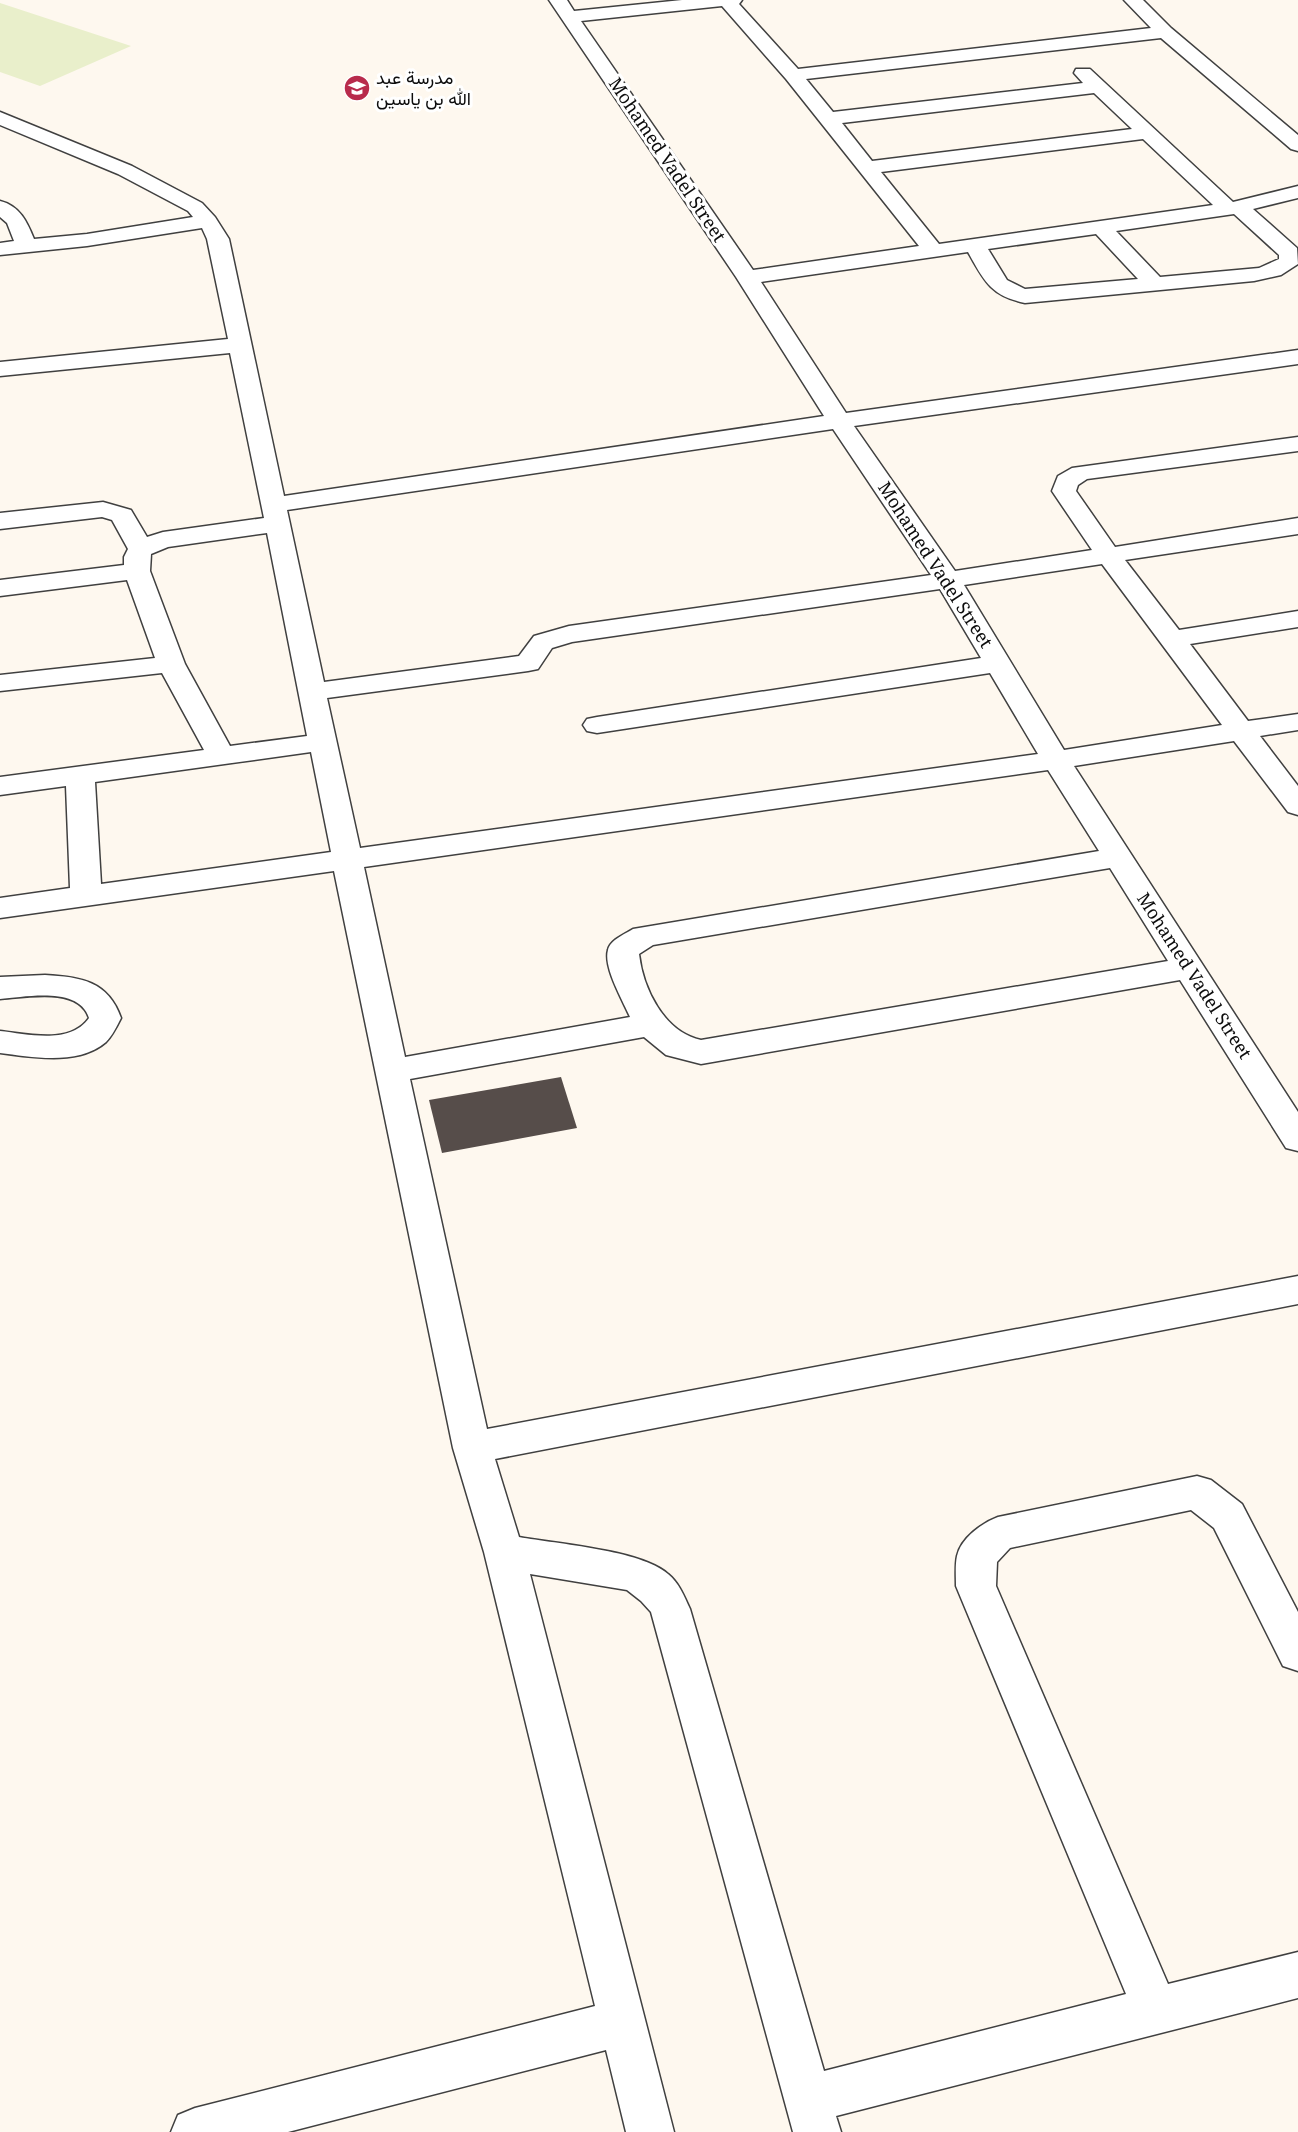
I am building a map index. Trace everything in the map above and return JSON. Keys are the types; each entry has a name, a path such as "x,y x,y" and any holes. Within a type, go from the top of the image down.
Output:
{"street":[{"path":"564,9 733,0"},
{"path":"1133,0 1165,32 1298,145"},
{"path":"727,1 793,75 933,250"},
{"name":"Mohamed Vadel Street","path":"564,9 747,277 839,421 948,580 1056,760 1298,1139"},
{"path":"793,75 1165,32"},
{"path":"975,245 996,282 1012,294 1043,295 1254,275 1274,272 1290,260 1289,253 1147,133 1054,45"},
{"path":"826,118 1099,87"},
{"path":"0,118 125,170 195,207 208,221 218,239 472,1448 504,1552 650,2132"},
{"path":"867,168 1147,133"},
{"path":"747,277 1234,208 1298,192"},
{"path":"0,207 16,220 26,246"},
{"path":"0,249 87,240 208,221"},
{"path":"1102,228 1154,284"},
{"path":"0,369 240,345"},
{"path":"0,588 139,560 163,540 275,514 839,421 1298,357"},
{"path":"1298,444 1082,473 1067,481 1064,491 1108,555 1298,806"},
{"path":"0,521 103,509 122,515 139,560 171,664 221,755"},
{"path":"312,692 528,663 543,642 570,634 948,580 1298,526"},
{"path":"1172,639 1298,619"},
{"path":"0,683 171,664"},
{"path":"597,725 998,664"},
{"path":"0,908 1056,760 1298,722"},
{"path":"0,786 322,742"},
{"path":"80,775 86,896"},
{"path":"1118,857 644,936 623,950 625,969 650,1025 678,1047 701,1052 1189,968"},
{"path":"0,988 76,989 98,999 104,1008 105,1018 94,1033 78,1043 54,1047 0,1042"},
{"path":"392,1071 650,1025"},
{"path":"472,1448 1298,1290"},
{"path":"1156,2010 976,1586 977,1556 998,1534 1197,1492 1228,1516 1298,1653"},
{"path":"504,1552 634,1574 661,1591 670,1609 813,2115 1156,2010 1298,1975"},
{"path":"195,2132 622,2022"}],"green space":[{"path":"0,3 131,46 40,86 0,72"}],"building":[{"path":"561,1077 577,1128 442,1153 429,1100"}],"place":[{"name":"مدرسة عبد الله بن ياسين","path":"357,88"}]}
